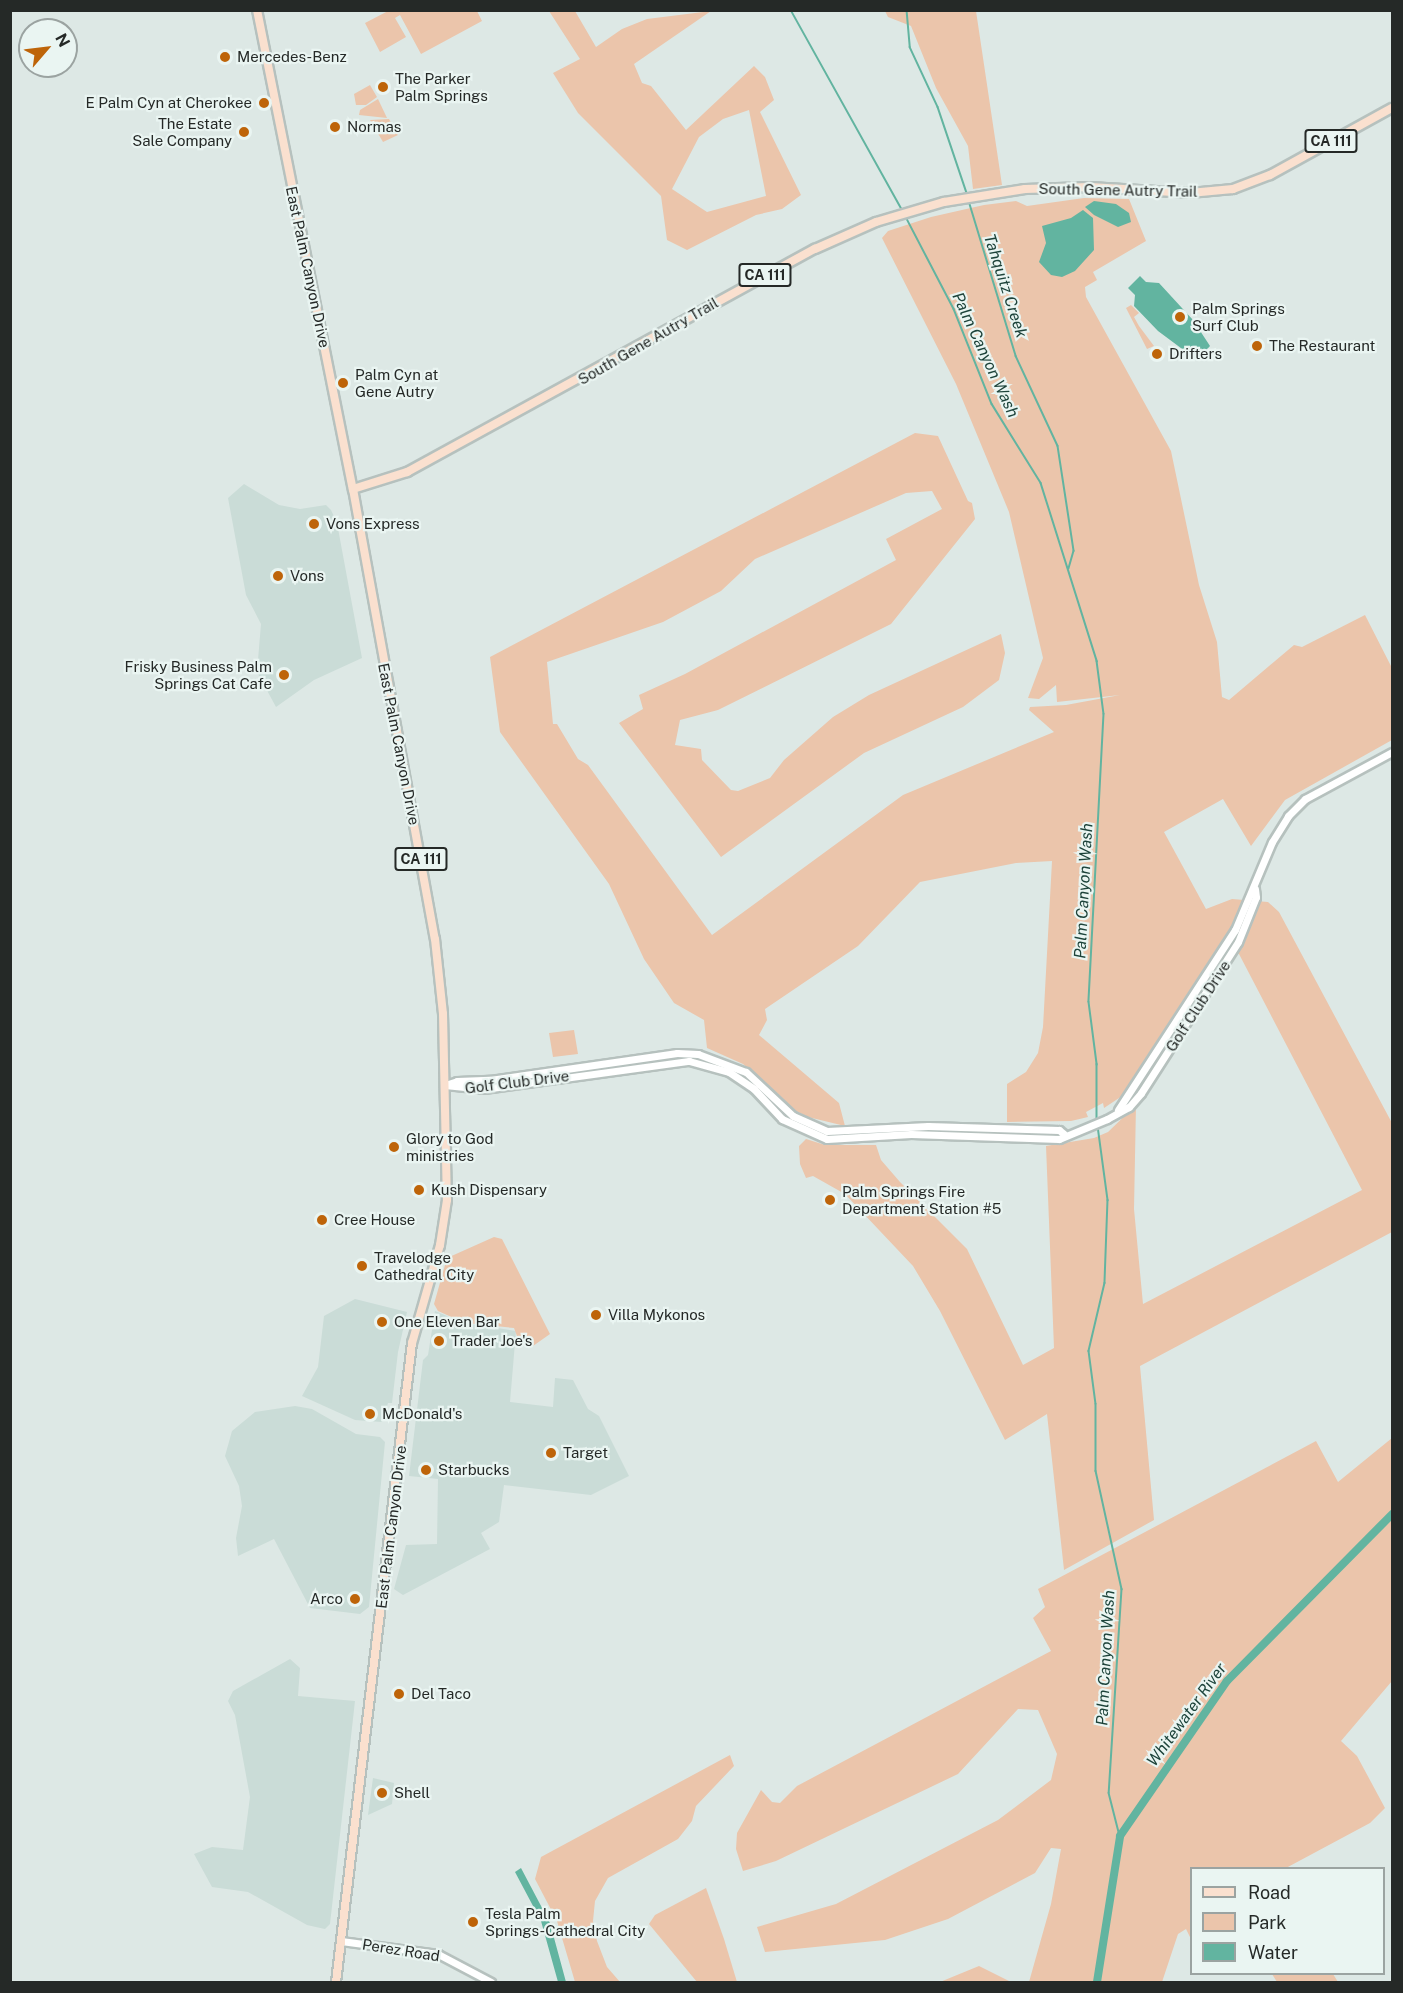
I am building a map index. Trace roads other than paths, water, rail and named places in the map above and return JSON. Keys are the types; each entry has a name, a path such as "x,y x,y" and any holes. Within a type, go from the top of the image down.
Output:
{"main road":[{"name":"East Palm Canyon Drive","path":"257,10 353,489 435,939 446,1085 447,1200 440,1245 412,1343 336,1983"},
{"name":"South Gene Autry Trail","path":"353,489 407,472 815,249 876,222 922,207 1004,191 1090,187 1190,193 1233,189 1270,175 1392,108"}],"street":[{"name":"Golf Club Drive","path":"446,1085 457,1081 510,1077 677,1053 698,1054 746,1072 793,1116 827,1131 928,1126 1059,1130 1064,1134 1086,1129 1107,1119 1118,1110 1217,961 1255,889 1265,859 1280,827 1296,807 1392,752"},
{"name":"Perez Road","path":"341,1941 438,1954 491,1983"}],"water":[{"path":"1094,201 1116,204 1129,213 1131,222 1118,227 1094,215 1085,207"},
{"path":"1083,210 1093,218 1094,250 1075,271 1062,277 1051,275 1039,262 1046,243 1042,226 1071,218"},
{"path":"1140,276 1146,282 1159,283 1193,320 1210,346 1197,360 1158,331 1134,306 1135,295 1128,288"},
{"path":"521,1868 550,1923 566,1982 558,1982 541,1921 515,1872"}],"waterway":[{"name":"Palm Canyon Wash","path":"791,10 903,211"},
{"name":"Tahquitz Creek","path":"907,10 910,47 938,107 968,196"},
{"name":"Tahquitz Creek","path":"969,201 1016,356 1058,446 1074,551 1069,568"},
{"name":"Palm Canyon Wash","path":"905,215 954,309 992,404 1041,483 1097,661 1104,714 1089,1002 1097,1064 1097,1121"},
{"name":"Palm Canyon Wash","path":"1098,1126 1108,1200 1105,1283 1089,1351 1096,1404 1096,1471 1122,1589 1109,1793 1120,1836"},
{"name":"Whitewater River","path":"1097,1982 1120,1836 1227,1681 1392,1514"}],"place":[{"name":"Mercedes-Benz","path":"225,57"},
{"name":"The Parker Palm Springs","path":"383,87"},
{"name":"E Palm Cyn at Cherokee","path":"264,103"},
{"name":"Normas","path":"335,127"},
{"name":"The Estate Sale Company","path":"244,132"},
{"name":"Palm Springs Surf Club","path":"1180,317"},
{"name":"The Restaurant","path":"1257,346"},
{"name":"Drifters","path":"1157,354"},
{"name":"Palm Cyn at Gene Autry","path":"343,383"},
{"name":"Vons Express","path":"314,524"},
{"name":"Vons","path":"278,576"},
{"name":"Frisky Business Palm Springs Cat Cafe","path":"284,675"},
{"name":"Glory to God ministries","path":"394,1147"},
{"name":"Kush Dispensary","path":"419,1190"},
{"name":"Palm Springs Fire Department Station #5","path":"830,1200"},
{"name":"Cree House","path":"322,1220"},
{"name":"Travelodge Cathedral City","path":"362,1266"},
{"name":"Villa Mykonos","path":"596,1315"},
{"name":"One Eleven Bar","path":"382,1322"},
{"name":"Trader Joe's","path":"439,1341"},
{"name":"McDonald's","path":"370,1414"},
{"name":"Target","path":"551,1453"},
{"name":"Starbucks","path":"426,1470"},
{"name":"Arco","path":"355,1599"},
{"name":"Del Taco","path":"399,1694"},
{"name":"Shell","path":"382,1793"},
{"name":"Tesla Palm Springs-Cathedral City","path":"473,1922"}]}
